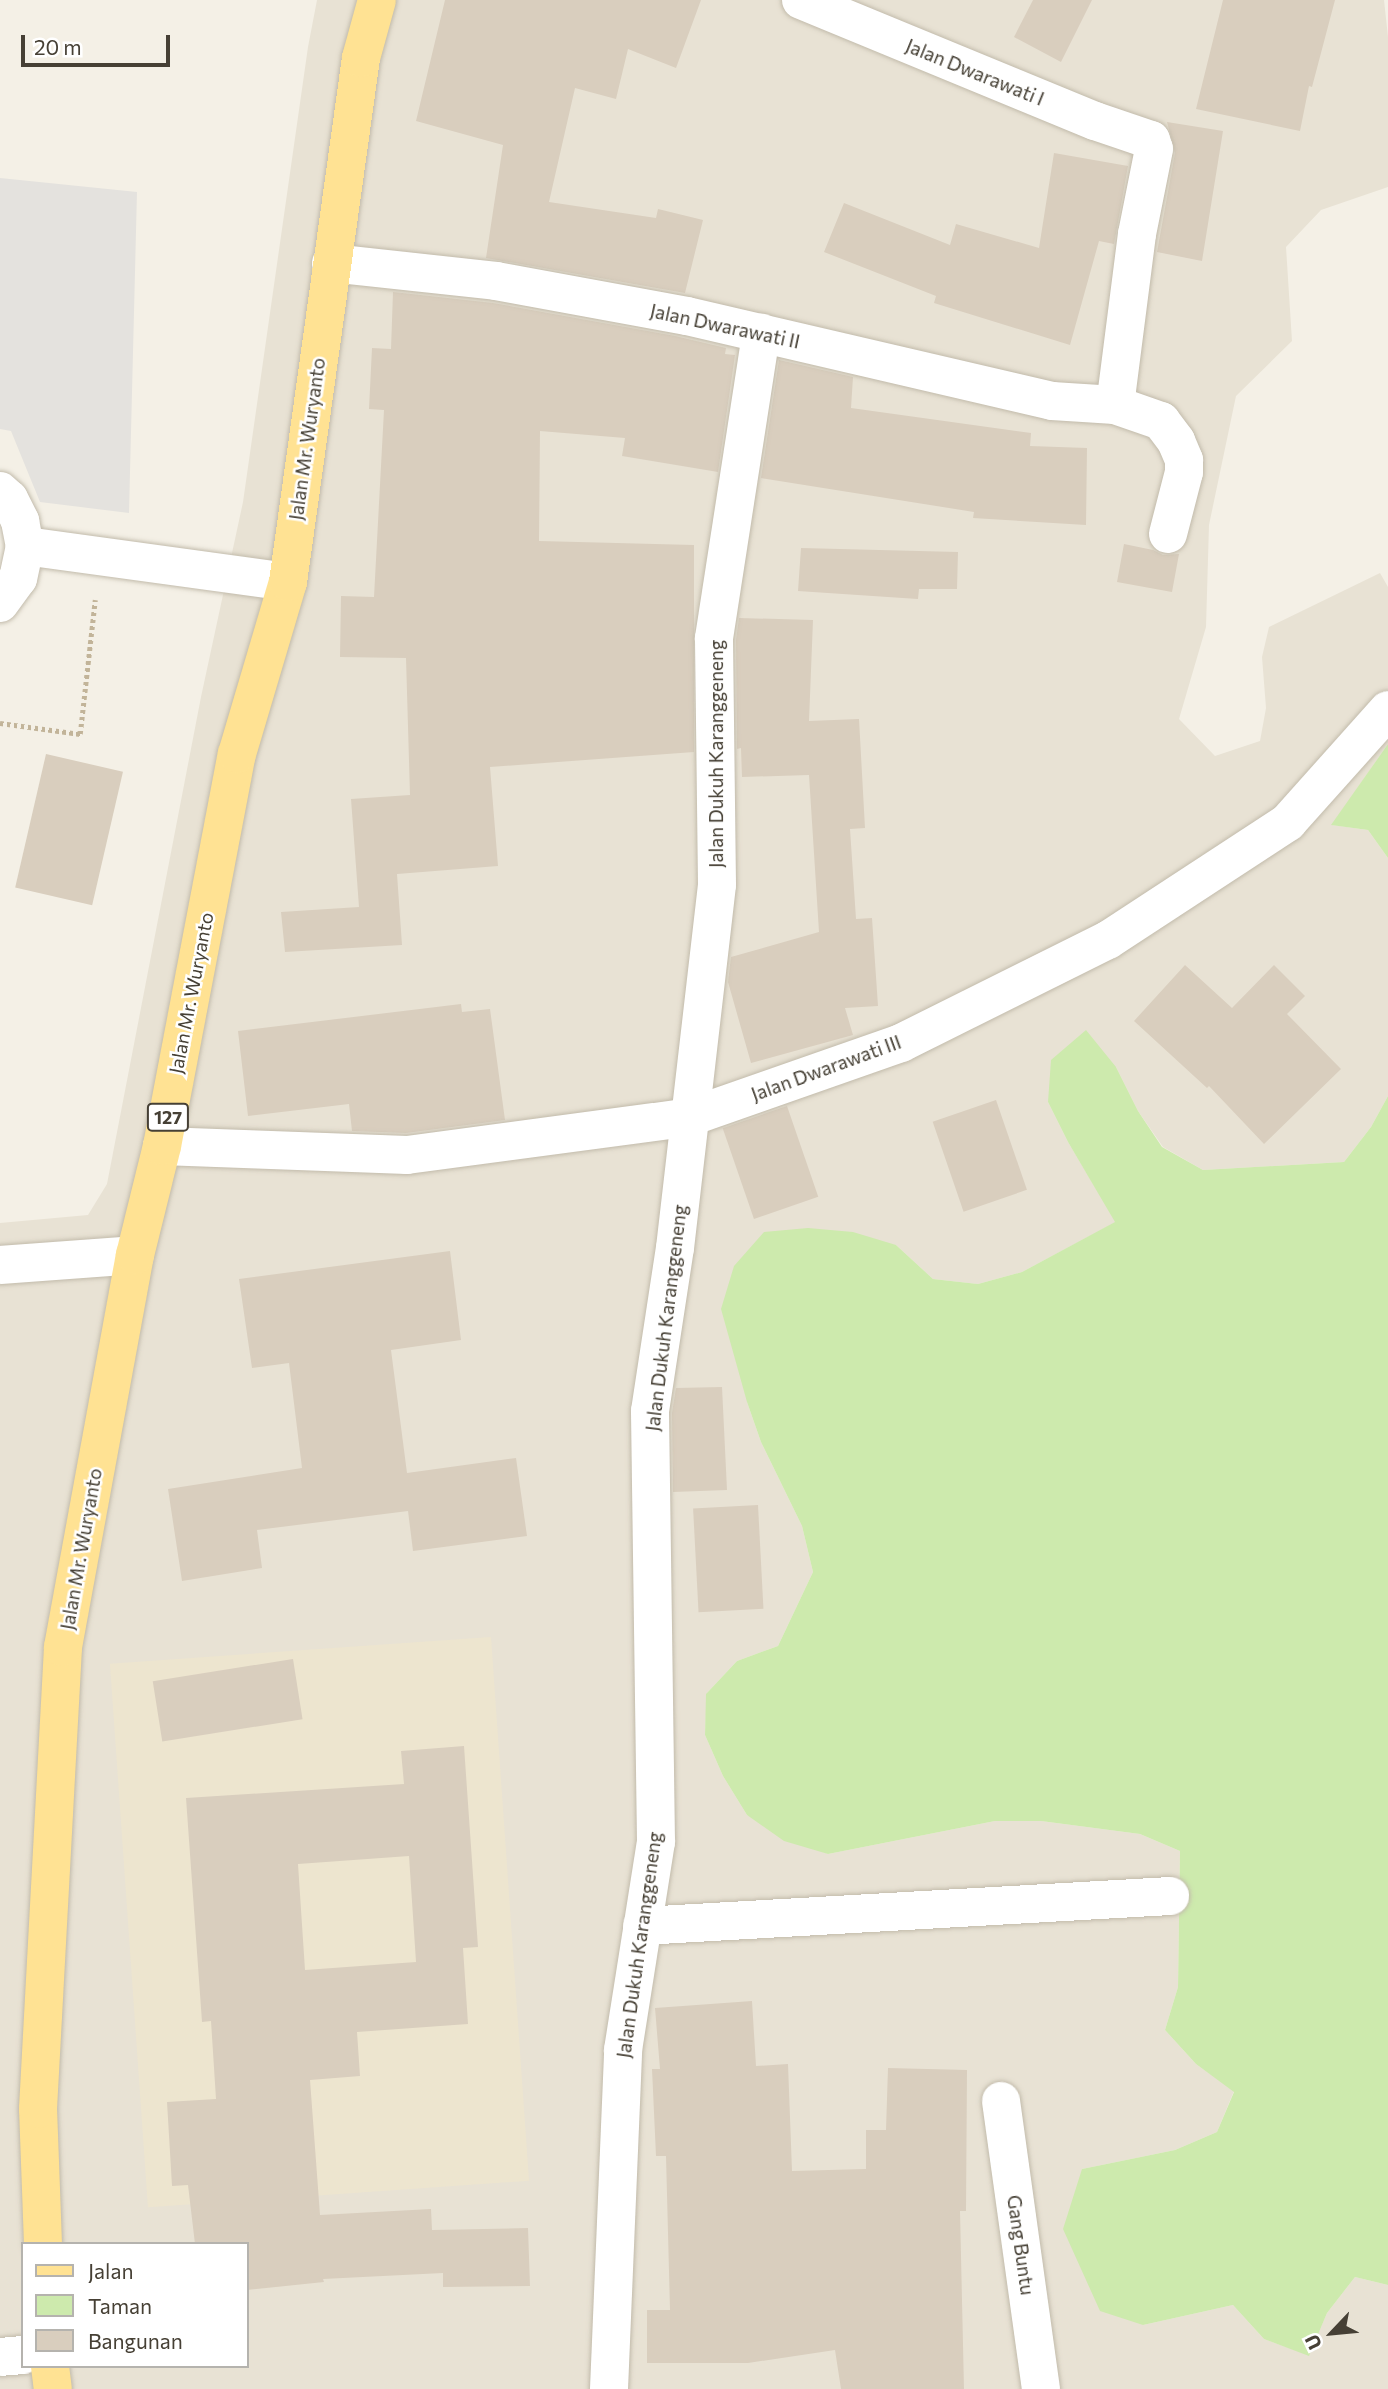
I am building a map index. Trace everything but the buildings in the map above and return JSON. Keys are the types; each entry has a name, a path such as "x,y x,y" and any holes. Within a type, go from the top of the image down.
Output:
{"main road":[{"name":"Jalan Mr. Wuryanto","path":"43,2242 38,2109 63,1647 135,1255 163,1146 237,754 288,582 361,58 377,0"},
{"path":"50,2368 53,2389"}],"street":[{"name":"Jalan Dwarawati I","path":"801,0 1095,121 1151,140 1154,149 1138,234 1115,404"},
{"name":"Jalan Dwarawati II","path":"331,263 496,281 761,333 1052,401 1115,404"},
{"name":"Jalan Dukuh Karanggeneng","path":"609,2389 623,2050 656,1842 650,1411 676,1248 717,885 714,638 761,333"},
{"path":"1115,404 1161,421 1176,441 1184,472 1168,534"},
{"path":"0,491 9,499 20,521 25,546 18,578 0,603"},
{"path":"25,546 288,582"},
{"name":"Jalan Dwarawati III","path":"163,1146 407,1155 690,1117 901,1043 1108,940 1288,822 1388,710"},
{"path":"0,1265 135,1255"},
{"path":"642,1926 1170,1896"},
{"name":"Gang Buntu","path":"1001,2101 1041,2389"},
{"path":"0,2357 21,2355"}],"path":[{"path":"0,723 80,734 101,556"}],"shaded area":[{"path":"317,0 1384,0 1388,37 1388,187 1321,210 1286,247 1292,341 1236,396 1209,525 1206,627 1179,719 1215,756 1260,741 1266,708 1262,657 1269,627 1380,573 1388,587 1388,744 1332,825 1368,830 1388,858 1388,1096 1371,1127 1344,1162 1203,1170 1163,1147 1138,1111 1116,1067 1048,1102 1068,1142 1116,1222 1022,1272 978,1284 933,1279 896,1245 747,1402 761,1442 802,1526 813,1572 778,1646 737,1661 707,1693 705,1735 723,1776 747,1815 828,1854 995,1821 1041,1821 1140,1834 1180,1851 1178,1987 1165,2030 1196,2064 1234,2091 1217,2132 1175,2150 1082,2169 1143,2325 1233,2305 1264,2339 1309,2355 1327,2313 1355,2277 1388,2285 1388,2389 0,2389 0,1223 88,1215 107,1184 201,697 243,502"},
{"path":"0,178 137,192 129,513 40,502 11,431 0,429"},
{"path":"491,1637 529,2181 148,2207 110,1664"}],"green space":[{"path":"1388,744 1388,858 1368,830 1331,825"},
{"path":"1086,1030 1116,1067 1138,1111 1162,1147 1203,1170 1344,1162 1371,1127 1388,1096 1388,2285 1355,2277 1327,2313 1309,2356 1264,2339 1233,2305 1143,2325 1100,2311 1063,2229 1082,2169 1175,2150 1217,2132 1234,2092 1196,2064 1165,2030 1178,1987 1180,1851 1140,1834 1041,1821 995,1821 828,1854 784,1841 747,1815 723,1776 705,1735 706,1694 737,1661 778,1646 813,1572 802,1526 761,1442 747,1402 721,1309 734,1266 764,1232 808,1228 853,1232 896,1245 933,1279 978,1284 1022,1272 1115,1222 1048,1102 1051,1060"}]}
